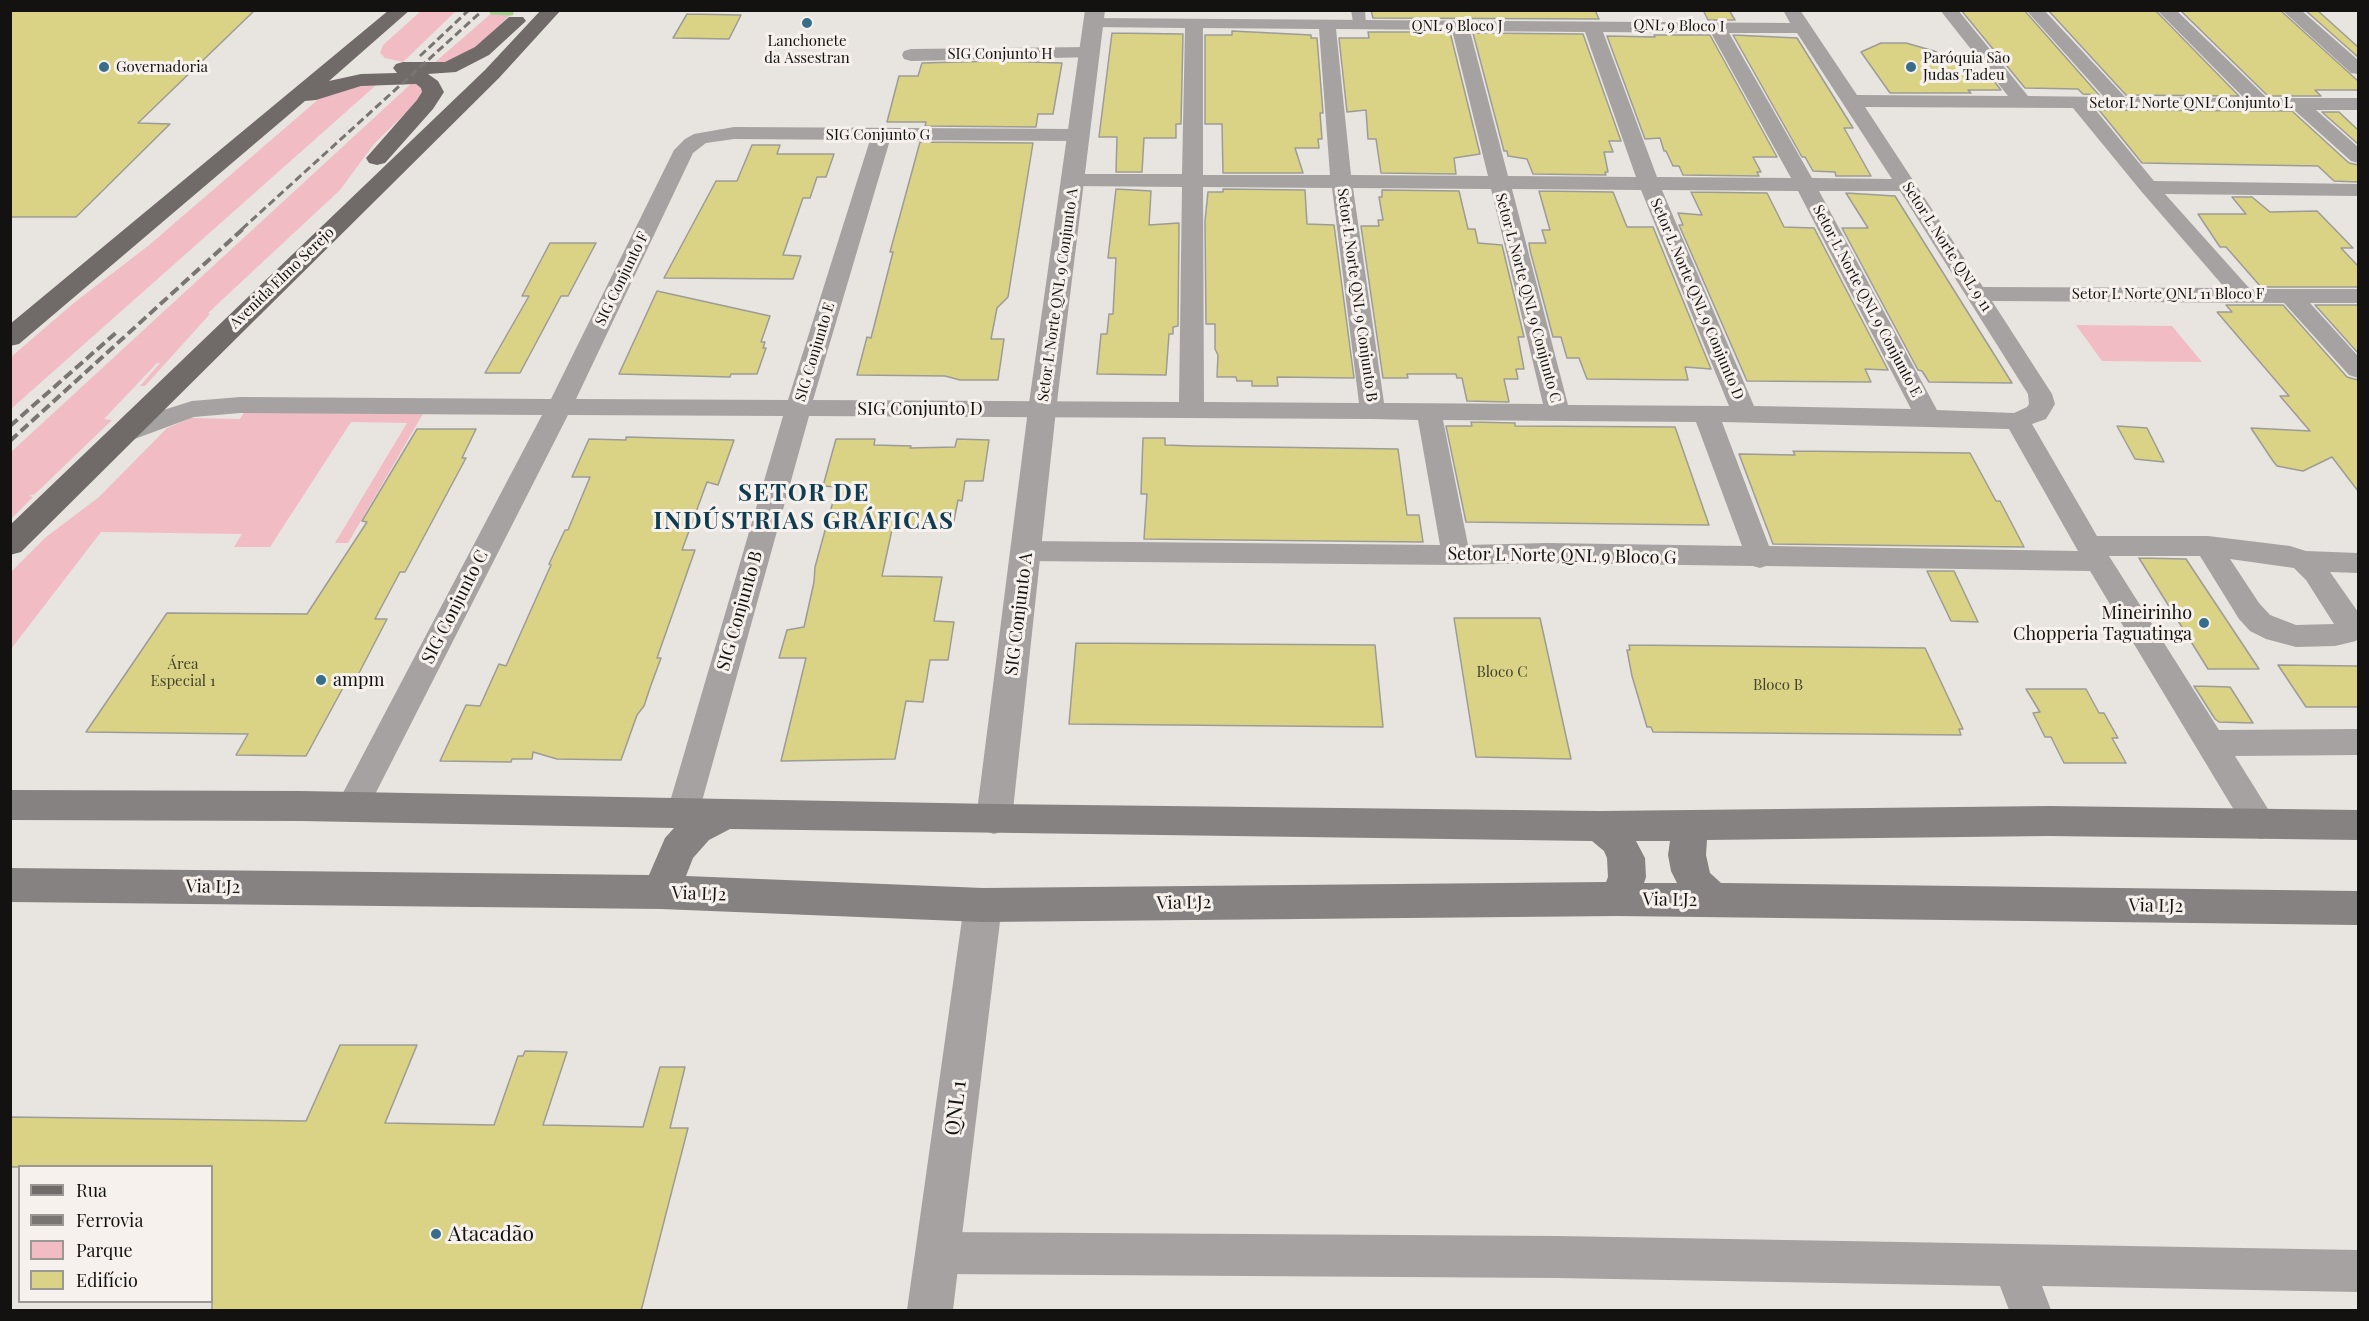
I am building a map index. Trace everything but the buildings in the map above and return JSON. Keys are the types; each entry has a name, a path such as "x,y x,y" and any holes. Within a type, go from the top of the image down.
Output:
{"main road":[{"path":"10,338 401,10"},
{"path":"407,10 379,42 375,58 411,69 449,68 482,51 529,10"},
{"name":"Avenida Elmo Serejo","path":"10,544 492,74 552,10"},
{"path":"289,104 338,85 361,80 420,78 431,85 433,92 366,170 316,245"},
{"path":"10,805 301,806 994,819 1600,826 2049,821 2358,825"},
{"path":"661,892 678,849 696,830 729,813"},
{"path":"1697,825 1689,838 1687,855 1690,871 1697,885 1712,900"},
{"path":"1600,826 1617,840 1626,858 1626,877 1618,898"},
{"name":"Via LJ2","path":"10,885 661,892 982,905 1618,898 2358,908"}],"street":[{"name":"Setor L Norte QNL 9 11","path":"1791,10 1908,185 2040,394 2042,404 2037,414 2017,421"},
{"path":"1948,10 2023,102"},
{"path":"2034,10 2119,102"},
{"path":"2165,10 2261,103"},
{"path":"2290,10 2358,69"},
{"name":"QNL 9 Bloco J","path":"1094,16 1194,24 1327,24 1358,18 1460,26 1554,26"},
{"name":"Setor L Norte QNL 9 Conjunto A","path":"1042,410 1094,16"},
{"path":"1191,410 1194,24"},
{"name":"Setor L Norte QNL 9 Conjunto B","path":"1327,24 1341,180 1373,411"},
{"name":"Setor L Norte QNL 9 Conjunto C","path":"1460,26 1558,413"},
{"name":"QNL 9 Bloco I","path":"1554,26 1804,28"},
{"name":"Setor L Norte QNL 9 Conjunto D","path":"1592,26 1649,184 1745,414"},
{"name":"Setor L Norte QNL 9 Conjunto E","path":"1717,27 1805,184 1928,417"},
{"name":"SIG Conjunto H","path":"911,55 1089,53"},
{"path":"1852,101 2023,102"},
{"name":"Setor L Norte QNL Conjunto L","path":"2023,102 2358,104"},
{"path":"2079,103 2148,187 2242,294"},
{"path":"2298,104 2358,157"},
{"name":"SIG Conjunto G","path":"684,150 701,138 715,134 1077,135"},
{"name":"SIG Conjunto E","path":"240,405 798,409 881,136"},
{"name":"SIG Conjunto F","path":"560,407 684,150"},
{"path":"1074,180 1908,185"},
{"path":"2148,187 2358,190"},
{"name":"Setor L Norte QNL 11 Bloco F","path":"1978,294 2358,296"},
{"path":"2290,295 2358,370"},
{"path":"173,384 184,395 240,405"},
{"path":"121,436 150,423 192,409 240,405"},
{"name":"SIG Conjunto C","path":"351,808 560,407"},
{"name":"SIG Conjunto D","path":"798,409 1042,410"},
{"name":"SIG Conjunto B","path":"683,812 798,409"},
{"path":"1042,410 1745,414 2017,421 2094,554 2261,825"},
{"name":"SIG Conjunto A","path":"994,819 1042,410"},
{"path":"1430,411 1456,555"},
{"path":"1706,414 1760,558"},
{"path":"2208,546 2249,611 2268,627 2296,636 2346,633 2350,628 2347,618 2316,573 2304,561"},
{"name":"Setor L Norte QNL 9 Bloco G","path":"1027,551 1456,555 1546,553 1760,558 2094,554 2208,546 2272,552 2304,561 2358,563"},
{"path":"2212,743 2358,742"},
{"name":"QNL 1","path":"930,1311 982,905"},
{"path":"938,1253 1545,1257 2358,1271"},
{"path":"2013,1264 2030,1311"}],"green space":[{"path":"421,11 456,11 403,62 385,58 380,53 383,45"},
{"path":"494,11 513,11 508,13 510,15 468,55 457,61 433,64"},
{"path":"383,79 11,409 11,357 75,302 148,246 321,97"},
{"path":"413,82 422,83 422,97 374,144 340,190 208,313 210,314 145,386 140,386 160,363 157,363 104,419 112,420 35,494 29,496 33,497 11,519 11,452"},
{"path":"2076,325 2172,326 2202,362 2102,361"},
{"path":"245,411 424,412 348,543 335,543 407,423 351,422 270,547 234,547 242,534 101,532 11,649 11,572 46,537 99,497 167,428 191,418 240,419"}],"waterway":[{"path":"492,12 511,13"}],"railway":[{"path":"420,56 469,10"},
{"path":"242,229 483,10"},
{"path":"10,441 244,228"},
{"path":"10,426 118,331"}],"place":[{"name":"Lanchonete da Assestran","path":"807,23"},
{"name":"Governadoria","path":"104,67"},
{"name":"Paróquia São Judas Tadeu","path":"1911,67"},
{"name":"Mineirinho Chopperia Taguatinga","path":"2204,623"},
{"name":"ampm","path":"321,680"},
{"name":"Atacadão","path":"436,1234"}],"district":[{"name":"SETOR DE INDÚSTRIAS GRÁFICAS","path":"804,508"}]}
